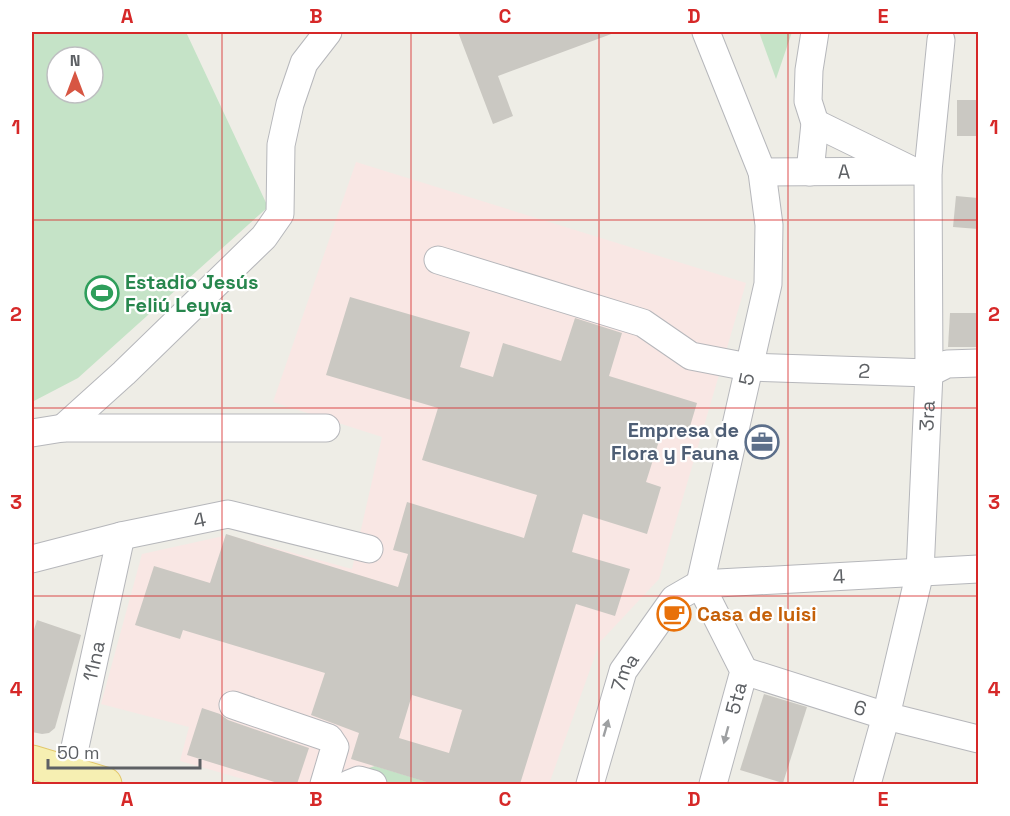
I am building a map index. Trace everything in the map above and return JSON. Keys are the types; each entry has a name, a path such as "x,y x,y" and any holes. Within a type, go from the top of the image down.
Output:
{"main road":[{"path":"32,762 68,779 105,784"}],"street":[{"path":"63,428 124,373 264,237 280,214 281,145 290,104 304,63 328,32"},
{"name":"5","path":"700,584 768,284 769,225 762,172 706,32"},
{"path":"810,172 815,123 808,101 809,70 815,32"},
{"name":"3ra","path":"867,784 886,716 920,572 929,373 921,171 941,40"},
{"path":"815,123 921,171"},
{"name":"A","path":"762,172 921,171"},
{"name":"2","path":"438,260 643,323 691,356 748,367 929,373 947,364 978,363"},
{"path":"32,433 63,428 326,428"},
{"name":"4","path":"32,559 121,536 228,514 369,549"},
{"name":"11na","path":"68,779 121,536"},
{"name":"4","path":"700,584 978,569"},
{"name":"5ta","path":"700,584 744,671 713,784"},
{"name":"7ma","path":"590,784 623,671 674,599 700,584"},
{"name":"6","path":"744,671 886,716 978,739"},
{"path":"233,705 329,738 335,747 324,784"},
{"path":"350,784 359,780 373,784"}],"shaded area":[{"path":"356,162 746,283 659,579 600,642 549,784 260,784 180,761 189,727 101,704 142,554 228,535 352,569 382,437 273,402"}],"green space":[{"name":"Estadio Jesús Feliú Leyva","path":"32,32 186,32 268,207 78,378 32,402"},
{"path":"759,32 792,32 776,79"},
{"path":"375,766 434,784 341,784 350,774"}],"building":[{"path":"458,32 614,33 498,76 513,116 493,124"},
{"path":"957,100 978,100 978,136 957,136"},
{"path":"956,196 978,198 978,229 953,227"},
{"path":"350,297 470,332 460,367 493,377 503,343 561,361 575,318 622,333 609,376 697,403 688,433 664,425 646,482 661,487 647,534 583,514 572,552 630,569 615,616 576,604 520,784 433,784 351,759 359,733 311,715 325,673 183,630 180,639 135,625 154,566 210,583 226,534 398,587 408,554 393,550 407,502 524,538 537,495 422,460 438,408 326,375","holes":["412,695 462,710 449,753 399,738"]},
{"path":"950,313 978,313 978,347 948,347"},
{"path":"37,620 81,635 55,728 49,733 42,734 32,732 32,636"},
{"path":"764,694 807,707 783,783 740,770"},
{"path":"202,708 220,714 228,720 309,748 297,784 281,784 187,755"}],"place":[{"name":"Estadio Jesús Feliú Leyva","path":"102,293"},
{"name":"Empresa de Flora y Fauna","path":"762,442"},
{"name":"Casa de luisi","path":"674,614"}]}
